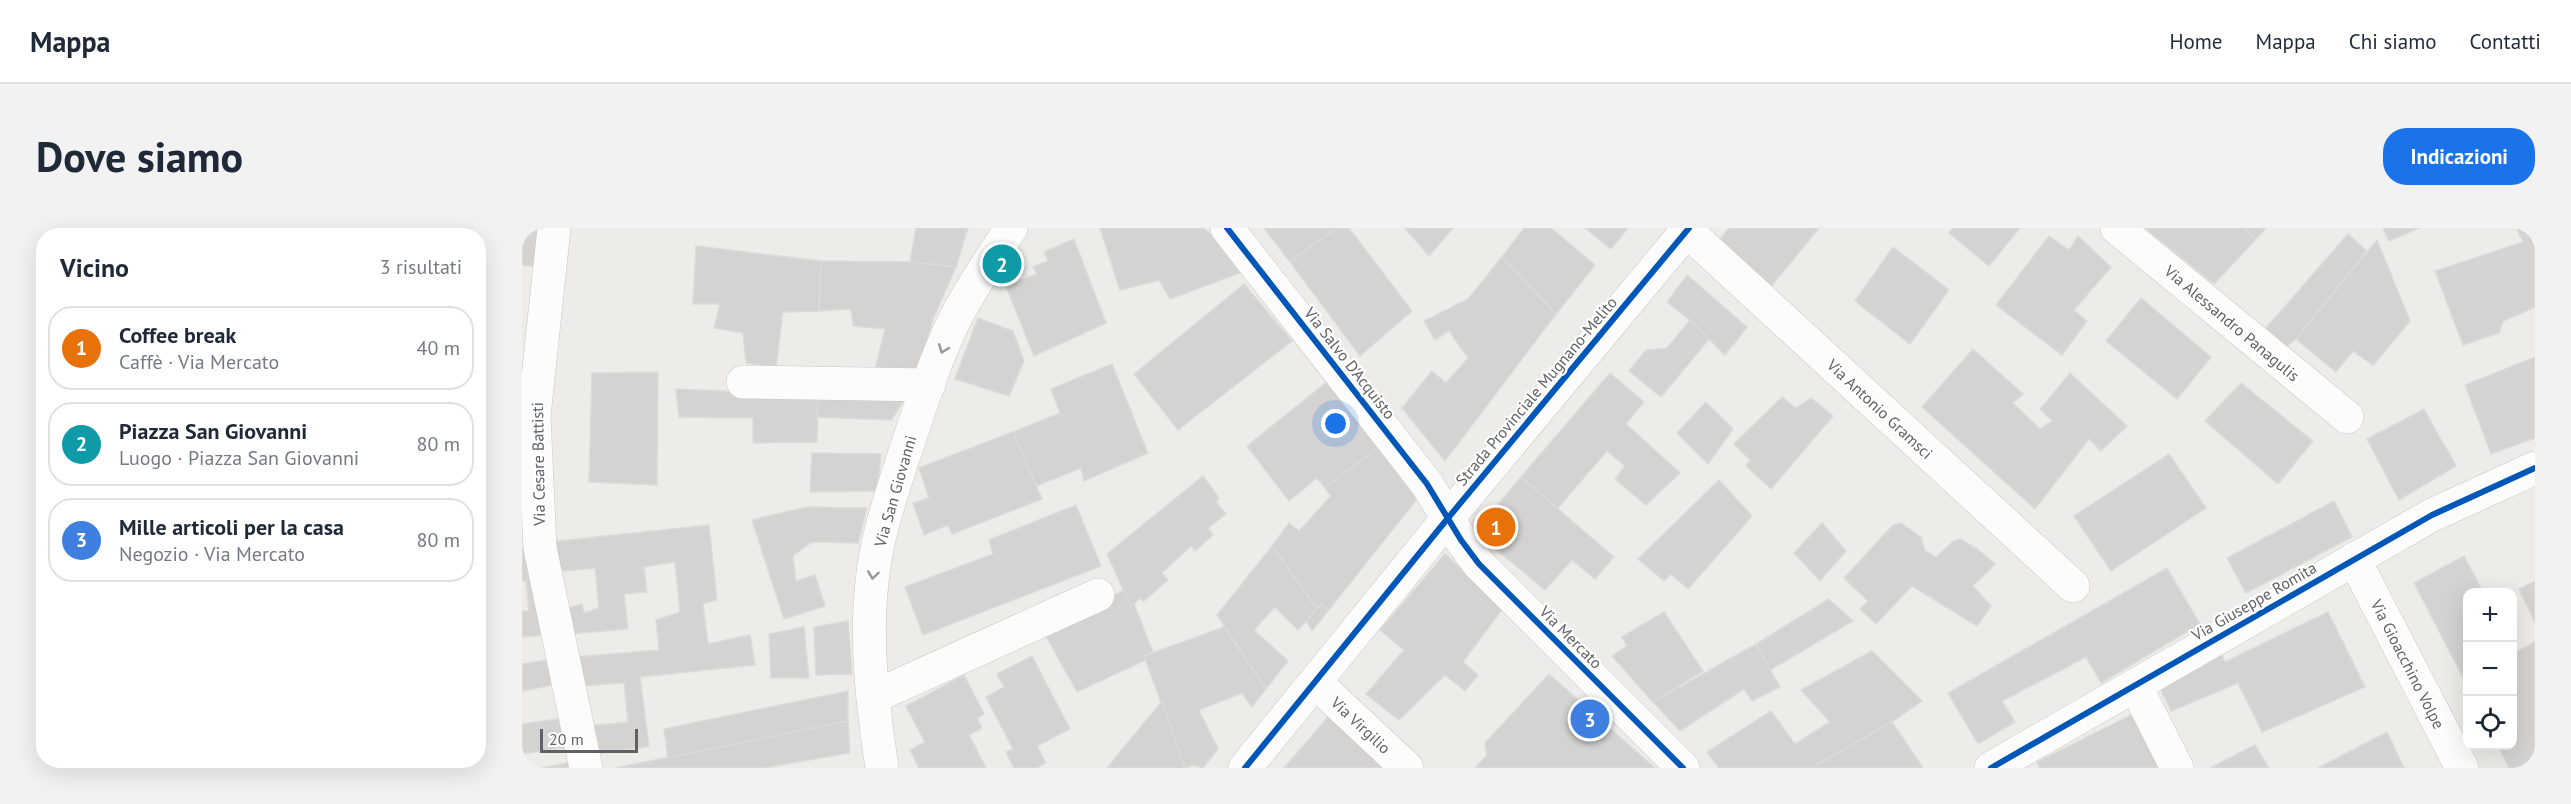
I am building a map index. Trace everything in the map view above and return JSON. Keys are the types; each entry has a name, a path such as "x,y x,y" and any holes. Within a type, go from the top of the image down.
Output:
{"street":[{"name":"Via Cesare Battisti","path":"554,228 534,416 540,548 586,768"},
{"name":"Via San Giovanni","path":"882,768 873,698 870,646 872,582 880,529 928,385 952,325 967,296 1012,228"},
{"name":"Via Salvo D'Acquisto","path":"1227,228 1427,484 1448,518"},
{"name":"Via Alessandro Panagulis","path":"2117,228 2347,417"},
{"name":"Strada Provinciale Mugnano-Melito","path":"1245,768 1448,518 1688,230"},
{"name":"Via Antonio Gramsci","path":"1688,230 2073,586"},
{"path":"743,382 928,385"},
{"name":"Via Giuseppe Romita","path":"1991,768 2432,515 2535,468"},
{"name":"Via Mercato","path":"1448,518 1479,564 1683,768"},
{"name":"Via Gioacchino Volpe","path":"2354,560 2462,768"},
{"path":"873,698 1098,595"},
{"name":"Via Virgilio","path":"1315,682 1407,768"},
{"path":"2135,686 2177,768"}],"building":[{"path":"522,228 542,228 538,267 522,265"},
{"path":"916,228 968,228 956,267 910,262"},
{"path":"1100,228 1203,228 1212,235 1240,273 1170,299 1159,280 1120,290"},
{"path":"1264,228 1336,228 1290,262"},
{"path":"1336,228 1349,228 1412,311 1360,356 1290,262"},
{"path":"1405,228 1453,228 1429,256"},
{"path":"1524,228 1551,228 1595,265 1556,314 1502,257"},
{"path":"1585,228 1628,228 1611,249"},
{"path":"1729,228 1819,228 1770,288 1716,244"},
{"path":"1953,228 2020,228 1989,266 1949,233"},
{"path":"2145,228 2244,228 2256,239 2214,284"},
{"path":"2244,228 2266,228 2256,239"},
{"path":"2383,228 2419,228 2389,241"},
{"path":"2535,228 2535,307 2503,321 2499,333 2463,345 2435,271 2523,242 2517,229"},
{"path":"2348,234 2367,251 2296,339 2286,347 2266,328"},
{"path":"2049,236 2069,250 2078,236 2111,267 2074,310 2087,321 2062,355 1996,305"},
{"path":"1074,239 1106,323 1034,356 1006,286 1037,274 1033,267 1048,261 1044,252"},
{"path":"2377,240 2410,321 2373,365 2353,351 2336,372 2296,339"},
{"path":"696,246 821,261 819,311 783,312 776,367 746,363 743,333 714,328 720,304 693,304"},
{"path":"1893,247 1949,290 1910,344 1855,301"},
{"path":"1502,257 1556,314 1445,461 1402,408 1432,371 1446,383 1468,358 1449,331 1435,340 1424,321 1468,299"},
{"path":"821,261 910,262 956,267 933,319 919,371 875,370 885,329 853,326 851,309 819,311"},
{"path":"1687,275 1747,327 1725,355 1690,320 1667,302"},
{"path":"1244,284 1292,341 1178,430 1134,374"},
{"path":"2141,298 2211,357 2177,399 2106,341"},
{"path":"978,318 1013,331 1024,361 1009,396 955,379"},
{"path":"1690,320 1709,339 1661,397 1629,371 1646,350 1667,348"},
{"path":"1973,349 2023,394 2013,403 2040,429 2052,421 2040,409 2070,373 2127,426 2101,451 2089,439 2035,509 1922,407"},
{"path":"2535,357 2535,438 2491,454 2465,385"},
{"path":"1112,364 1148,453 1084,481 1081,468 1036,486 1013,432 1060,413 1051,389"},
{"path":"658,372 657,485 589,482 592,373"},
{"path":"1610,373 1644,402 1626,424 1680,473 1646,505 1615,479 1625,466 1607,451 1557,509 1521,477"},
{"path":"1328,381 1378,448 1325,488 1317,478 1289,501 1247,446"},
{"path":"2241,383 2313,441 2278,484 2205,421"},
{"path":"676,389 818,395 817,442 753,443 753,418 679,417"},
{"path":"818,395 906,398 891,420 817,417"},
{"path":"1782,397 1796,408 1811,398 1833,416 1771,489 1746,466 1750,460 1734,444"},
{"path":"1706,402 1733,429 1708,464 1677,433"},
{"path":"2424,409 2456,466 2399,500 2367,439"},
{"path":"1013,432 1042,499 952,534 948,525 924,535 913,503 929,498 919,468"},
{"path":"1378,448 1417,499 1328,611 1321,604 1317,609 1272,546 1289,523 1299,531 1331,496 1325,488"},
{"path":"812,453 881,454 877,491 810,492"},
{"path":"2169,454 2206,508 2111,571 2074,516"},
{"path":"1203,476 1219,498 1216,502 1226,514 1208,528 1213,535 1195,551 1191,546 1162,573 1168,580 1143,602 1140,598 1131,607 1107,554"},
{"path":"1521,477 1614,557 1595,579 1572,560 1545,590 1475,532"},
{"path":"1719,480 1752,516 1688,589 1671,574 1664,581 1638,559"},
{"path":"2334,501 2352,537 2246,593 2227,558"},
{"path":"1076,505 1101,566 923,635 905,587 993,554 989,540"},
{"path":"806,507 867,508 858,543 812,542 793,556 796,581 815,575 825,606 784,619 752,520"},
{"path":"1822,523 1846,551 1820,581 1794,553"},
{"path":"1901,523 1921,537 1925,551 1936,557 1954,541 1960,539 1976,548 1995,564 1973,586 1991,606 1977,626 1912,586 1876,624 1860,609 1868,601 1844,578 1893,525"},
{"path":"709,525 717,600 703,604 708,644 750,635 755,665 640,677 649,746 592,755 588,726 628,722 624,683 580,686 576,657 659,650 656,620 680,612 675,562 644,567 647,592 624,594 628,629 567,634 565,609 582,604 584,613 599,608 595,568 553,572 550,542"},
{"path":"1272,546 1317,609 1298,630 1275,607 1254,630 1288,661 1266,689 1217,615"},
{"path":"522,548 532,548 551,634 522,637 522,611 529,611 526,581 522,581"},
{"path":"1445,554 1503,608 1463,662 1478,675 1465,691 1445,675 1399,720 1366,694 1404,650 1380,630"},
{"path":"2464,556 2481,588 2463,588 2463,677 2414,583"},
{"path":"2167,568 2200,624 2101,683 2086,657 2002,701 2015,722 1978,744 1948,693"},
{"path":"2535,581 2535,623 2519,589"},
{"path":"1124,590 1131,607 1134,604 1153,652 1144,656 1146,660 1077,692 1045,634"},
{"path":"1829,599 1853,621 1770,670 1756,644"},
{"path":"1321,604 1328,611 1312,631 1306,621"},
{"path":"1664,612 1703,671 1653,702 1612,656 1627,646 1622,637"},
{"path":"2328,612 2365,687 2262,732 2238,683 2171,711 2158,684 2221,653 2225,662"},
{"path":"848,621 852,674 816,675 814,627"},
{"path":"804,627 809,678 771,678 769,634"},
{"path":"1224,627 1266,689 1252,707 1242,693 1199,710 1218,749 1203,768 1193,765 1185,768 1144,656"},
{"path":"2535,642 2535,768 2509,768 2500,750 2517,750 2517,651"},
{"path":"1756,644 1780,687 1752,701 1744,689 1680,731 1653,702"},
{"path":"1872,651 1922,701 1892,722 1812,768 1719,768 1707,752 1771,711 1795,744 1830,722 1801,690"},
{"path":"1032,656 1070,729 1037,746 1046,763 1036,768 1014,768 1006,752 1013,749 986,697 1004,687 997,674"},
{"path":"554,659 562,683 522,691 522,664"},
{"path":"1549,674 1655,768 1475,768 1487,755 1485,743"},
{"path":"964,675 984,714 977,718 982,728 969,735 986,768 919,768 910,750 925,742 906,706"},
{"path":"848,691 848,721 668,759 664,729"},
{"path":"1162,701 1185,768 1107,768"},
{"path":"2137,712 2164,768 2040,768 2037,762"},
{"path":"1329,716 1386,768 1284,768"},
{"path":"564,718 569,747 522,754 522,724"},
{"path":"848,721 850,753 763,768 615,768"},
{"path":"1892,722 1923,768 1812,768"},
{"path":"2387,732 2404,768 2318,768"},
{"path":"2255,745 2269,768 2210,768"},
{"path":"572,762 574,768 542,768"}],"cycle path":[{"path":"1227,228 1427,484 1461,540 1479,564 1683,768"},
{"path":"1245,768 1448,518 1689,228"},
{"path":"1991,768 2432,515 2535,468"}],"place":[{"name":"Piazza San Giovanni","path":"1002,264"},
{"name":"Coffee break","path":"1496,527"},
{"name":"Mille articoli per la casa","path":"1590,719"}]}
